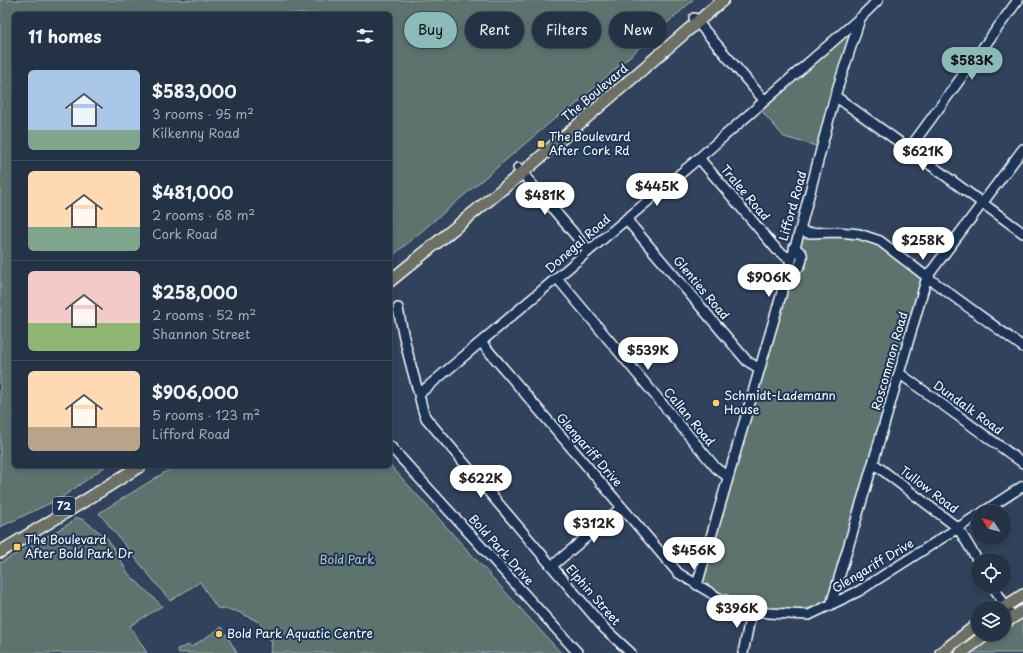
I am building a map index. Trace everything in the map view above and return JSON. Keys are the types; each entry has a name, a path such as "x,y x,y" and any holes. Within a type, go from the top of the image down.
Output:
{"main road":[{"name":"The Boulevard","path":"696,20 714,0"},
{"name":"The Boulevard","path":"392,279 696,20 723,0"},
{"name":"The Boulevard","path":"392,272 520,170"},
{"name":"72","path":"0,545 125,468"},
{"name":"72","path":"0,552 137,468"},
{"path":"1011,603 1023,595"},
{"path":"1011,618 1023,610"},
{"path":"941,653 971,629"},
{"path":"961,653 977,641"}],"street":[{"name":"Donegal Road","path":"419,394 699,158 861,17 878,0"},
{"path":"909,149 1018,0"},
{"name":"Lifford Road","path":"697,585 760,369 790,259 800,230 835,96 861,17"},
{"path":"696,20 764,100"},
{"path":"835,96 1023,233"},
{"name":"Roscommon Road","path":"831,605 927,277 1023,149"},
{"name":"Tralee Road","path":"699,158 777,250 790,259"},
{"path":"520,170 588,250"},
{"name":"Glenties Road","path":"626,219 747,361 760,369"},
{"path":"800,230 808,233 838,232 859,234 880,241 1023,347"},
{"path":"784,281 797,269 802,260 802,254 794,247"},
{"name":"Callan Road","path":"557,278 716,468 728,477"},
{"name":"Elphin Street","path":"398,308 405,346 419,394 422,411 431,425 605,629 631,653"},
{"name":"Glengariff Drive","path":"481,342 678,573 719,598 768,613 809,615 859,591 971,520"},
{"name":"Dundalk Road","path":"899,373 1023,463"},
{"name":"Bold Park Drive","path":"392,448 578,653"},
{"name":"Tullow Road","path":"873,463 958,528 973,553"},
{"path":"994,505 1023,486"},
{"path":"552,566 622,507"},
{"path":"743,653 752,609"}],"green space":[{"path":"0,0 693,0 667,23 667,12 609,12 609,48 639,48 572,108 559,115 392,256 392,12 12,12 12,468 103,468 61,498 0,527"},
{"path":"846,35 851,39 820,147 784,137 759,108"},
{"path":"846,235 875,243 922,278 922,283 893,375 829,599 820,605 795,610 767,609 741,604 731,601 702,583 801,240 807,237"},
{"name":"Bold Park","path":"392,467 561,653 270,653 272,642 259,622 236,611 217,608 200,582 170,601 99,513 172,468"},
{"path":"76,517 84,520 108,539 128,573 162,606 130,626 147,653 0,653 0,563 72,522"},
{"path":"1023,614 1023,653 967,653 983,641 1011,641 1011,622"},
{"name":"Bold Park Aquatic Centre","path":"222,627 237,653 179,653 177,649 189,645 191,647"}],"place":[{"name":"The Boulevard After Cork Rd","path":"541,144"},
{"name":"Schmidt-Lademann House","path":"716,403"},
{"name":"The Boulevard After Bold Park Dr","path":"17,547"},
{"name":"Bold Park Aquatic Centre","path":"219,634"}]}
